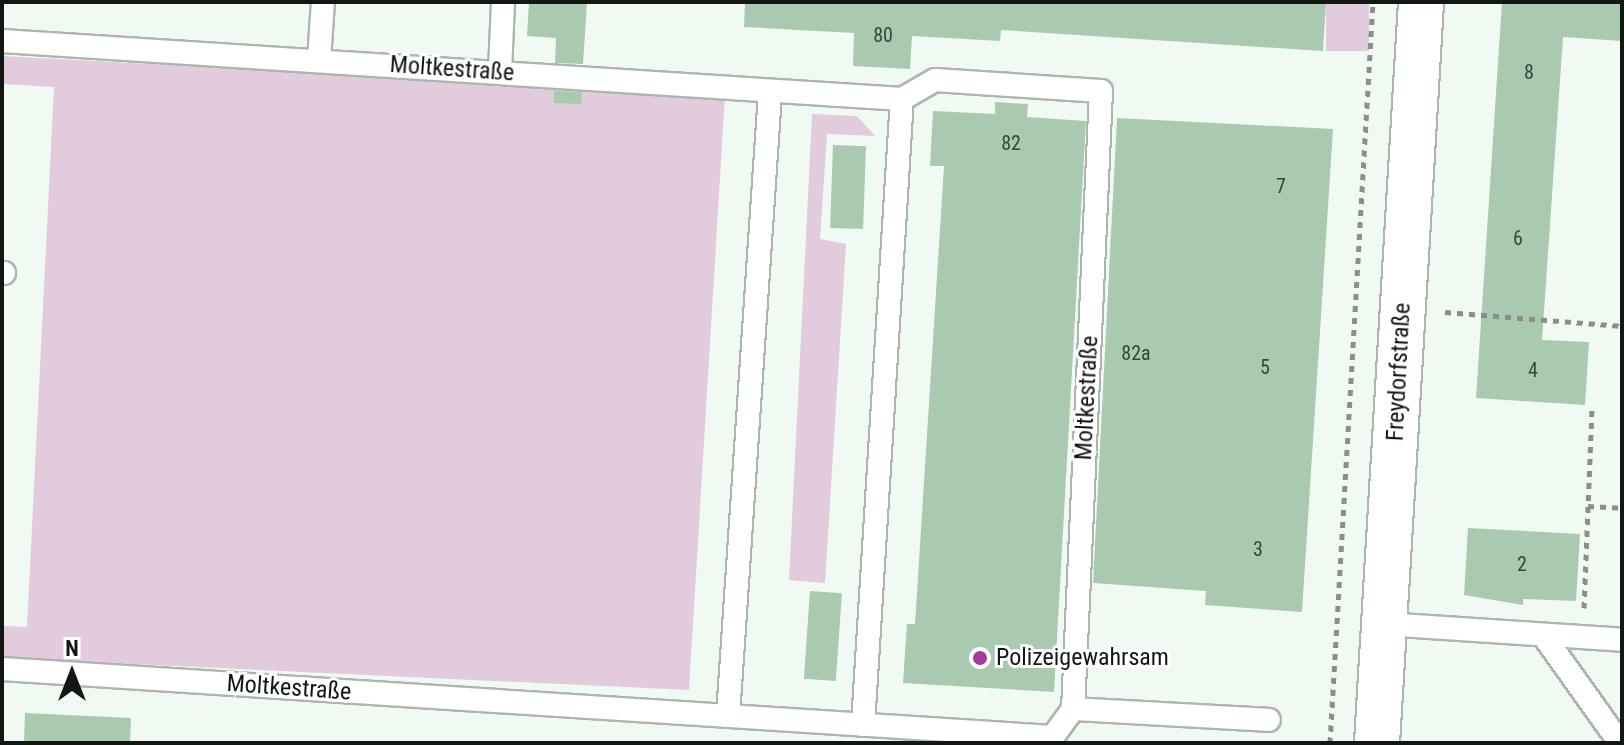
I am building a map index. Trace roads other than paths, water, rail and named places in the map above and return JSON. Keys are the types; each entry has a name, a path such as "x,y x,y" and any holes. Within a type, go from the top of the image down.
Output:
{"street":[{"name":"Freydorfstraße","path":"1377,743 1421,2"}],"lane":[{"path":"319,60 323,2"},
{"path":"500,71 503,2"},
{"name":"Moltkestraße","path":"2,41 500,71 770,93 902,99 935,80 1101,91 1073,709 1053,737 887,735 863,725 2,669"},
{"path":"728,716 770,93"},
{"path":"863,725 902,99"},
{"path":"1384,624 1622,640"},
{"path":"1543,635 1620,743"},
{"path":"1073,709 1269,720"}],"place":[{"name":"Polizeigewahrsam","path":"980,658"}]}
